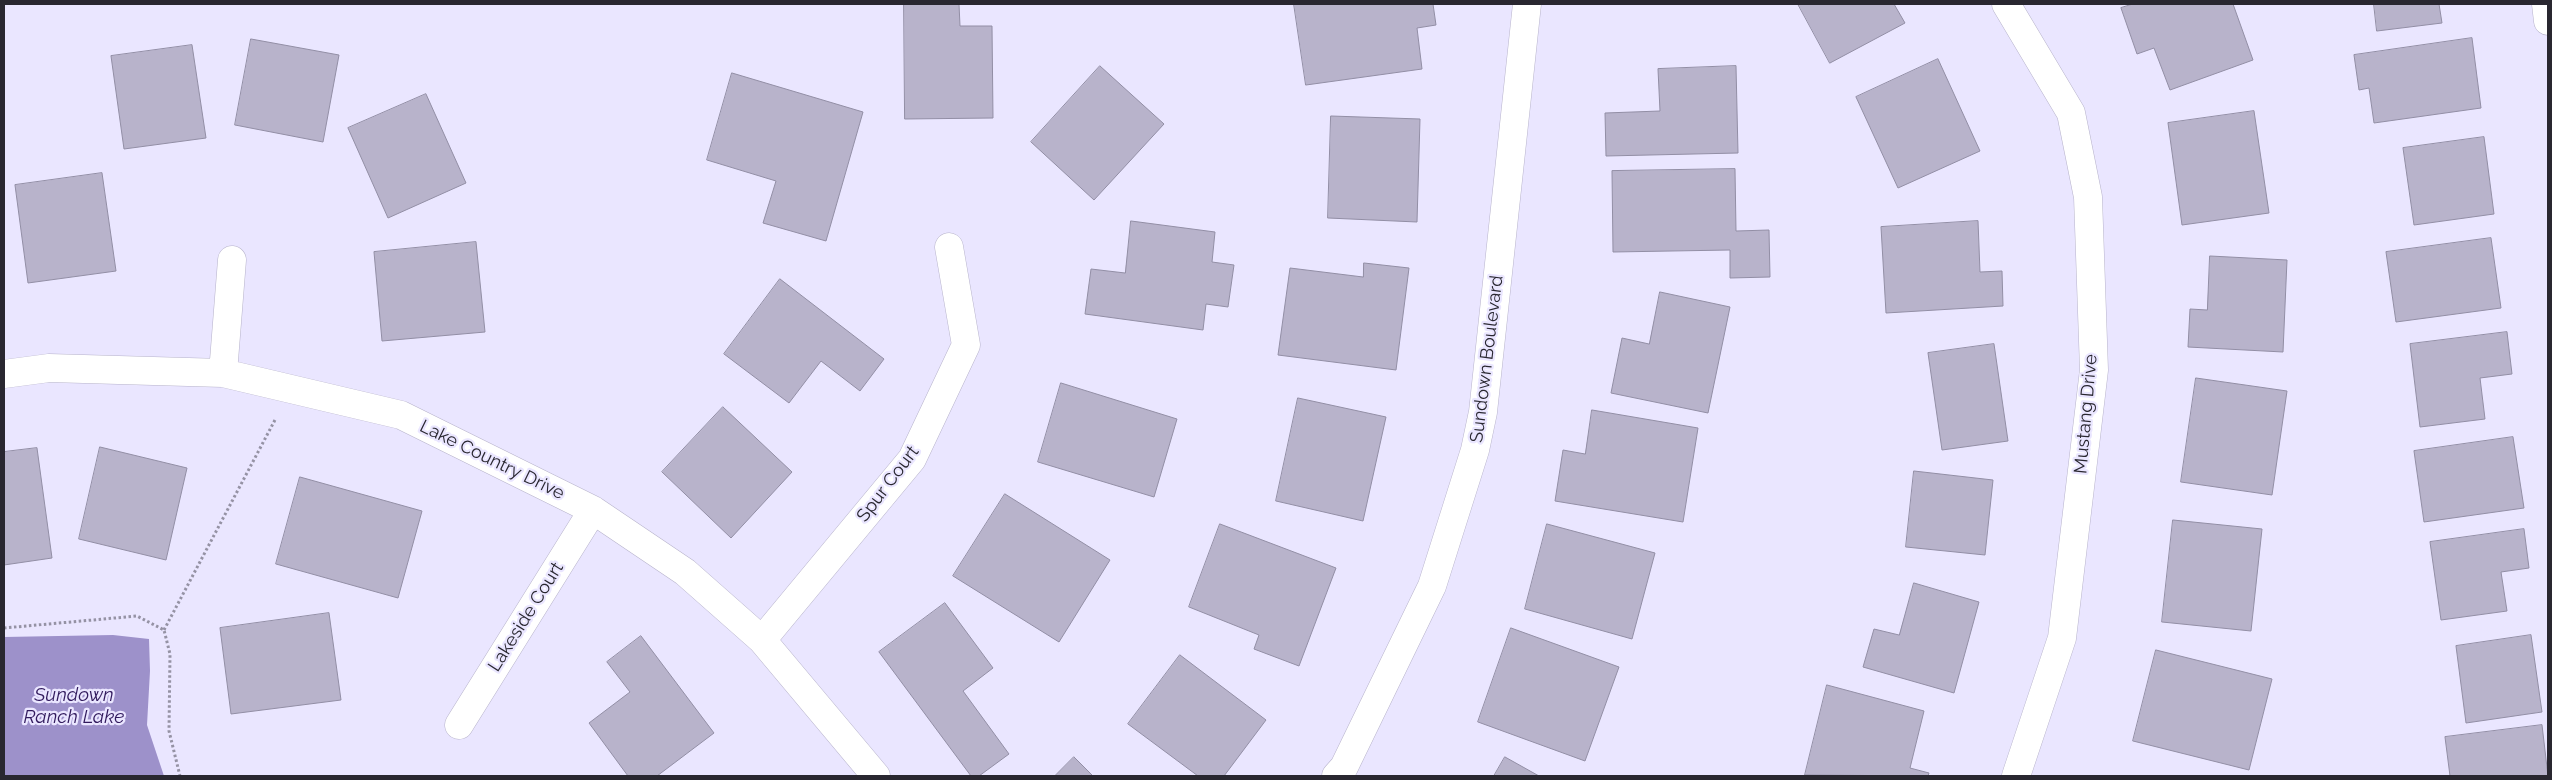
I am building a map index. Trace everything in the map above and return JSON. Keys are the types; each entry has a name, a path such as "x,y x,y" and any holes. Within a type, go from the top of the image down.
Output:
{"street":[{"name":"Sundown Boulevard","path":"1336,776 1344,767 1432,586 1475,450 1483,412 1528,4"},
{"name":"Mustang Drive","path":"2006,4 2071,113 2088,197 2094,370 2062,638 2016,776"},
{"path":"2546,4 2548,21"},
{"name":"Spur Court","path":"762,640 912,459 966,345 949,247"},
{"path":"223,374 232,260"},
{"name":"Lake Country Drive","path":"4,374 49,368 223,374 401,415 593,510 685,572 762,640 876,776"},
{"name":"Lakeside Court","path":"459,725 593,510"}],"path":[{"path":"180,776 169,731 170,654 164,630 278,413"},
{"path":"4,628 137,616 164,630"}],"water":[{"name":"Sundown Ranch Lake","path":"113,635 149,639 150,671 147,725 164,776 4,776 4,637"}],"building":[{"path":"904,4 959,4 960,26 992,26 993,118 905,119"},
{"path":"1294,4 1433,4 1436,25 1417,28 1422,69 1306,85"},
{"path":"1798,4 1894,4 1905,23 1830,63"},
{"path":"2133,4 2233,4 2253,60 2170,90 2154,48 2137,54 2121,8"},
{"path":"2374,4 2439,4 2442,23 2377,31"},
{"path":"2472,38 2481,108 2374,123 2369,88 2359,90 2354,55"},
{"path":"251,39 339,55 323,142 235,125"},
{"path":"192,45 206,138 124,149 111,56"},
{"path":"1938,59 1980,151 1898,188 1856,97"},
{"path":"1100,66 1164,124 1094,200 1031,142"},
{"path":"1736,66 1738,153 1606,156 1605,113 1660,111 1658,69"},
{"path":"732,73 863,112 826,241 763,223 776,181 707,160"},
{"path":"426,94 466,183 388,218 348,128"},
{"path":"2254,111 2269,213 2182,225 2168,123"},
{"path":"1331,116 1420,119 1417,222 1328,218"},
{"path":"2484,137 2494,214 2414,225 2403,148"},
{"path":"1735,169 1736,231 1769,230 1770,277 1730,278 1730,250 1613,252 1612,171"},
{"path":"102,173 116,271 28,283 15,185"},
{"path":"1131,221 1215,232 1212,262 1234,265 1228,307 1206,304 1203,330 1085,314 1091,269 1125,273"},
{"path":"1978,221 1980,272 2002,271 2003,306 1886,313 1881,227"},
{"path":"2491,238 2501,308 2396,322 2386,252"},
{"path":"476,242 485,332 382,341 374,252"},
{"path":"2210,256 2287,260 2283,352 2188,347 2190,309 2207,310"},
{"path":"1364,263 1409,268 1396,370 1278,355 1290,268 1363,277"},
{"path":"780,279 884,359 860,391 821,361 789,403 724,354"},
{"path":"1660,292 1730,307 1708,413 1611,393 1622,338 1649,344"},
{"path":"2507,332 2512,374 2480,378 2485,419 2420,427 2410,344"},
{"path":"1994,344 2008,441 1942,450 1928,353"},
{"path":"2196,378 2287,391 2272,495 2181,482"},
{"path":"1061,383 1177,419 1154,497 1038,462"},
{"path":"1298,398 1386,417 1363,521 1276,501"},
{"path":"723,407 792,472 731,538 662,472"},
{"path":"1592,410 1698,428 1683,522 1555,501 1563,450 1585,454"},
{"path":"2513,437 2524,508 2424,522 2414,451"},
{"path":"100,447 187,468 166,560 79,539"},
{"path":"37,448 52,558 4,565 4,452"},
{"path":"1914,471 1993,480 1985,555 1906,547"},
{"path":"300,477 422,511 398,598 276,564"},
{"path":"1005,494 1110,560 1059,642 953,576"},
{"path":"2173,520 2262,529 2251,631 2162,622"},
{"path":"1220,524 1336,568 1299,666 1254,649 1259,635 1189,607"},
{"path":"1547,524 1655,553 1632,639 1525,609"},
{"path":"2524,529 2529,568 2501,572 2507,611 2441,620 2430,542"},
{"path":"1914,583 1979,602 1954,693 1863,667 1874,629 1899,635"},
{"path":"945,603 993,668 963,691 1009,754 979,776 971,776 879,652"},
{"path":"329,613 341,700 231,714 220,628"},
{"path":"1511,628 1619,667 1585,761 1478,722"},
{"path":"2531,635 2542,712 2466,723 2456,646"},
{"path":"641,636 714,733 657,776 628,776 589,723 630,692 607,662"},
{"path":"2156,650 2272,679 2249,770 2133,741"},
{"path":"1180,655 1266,720 1224,776 1198,776 1128,724"},
{"path":"1827,685 1924,711 1910,768 1929,773 1928,776 1805,775"},
{"path":"2542,725 2548,776 2450,776 2445,737"},
{"path":"1074,757 1093,776 1055,776"},
{"path":"1505,757 1539,776 1494,776"}]}
